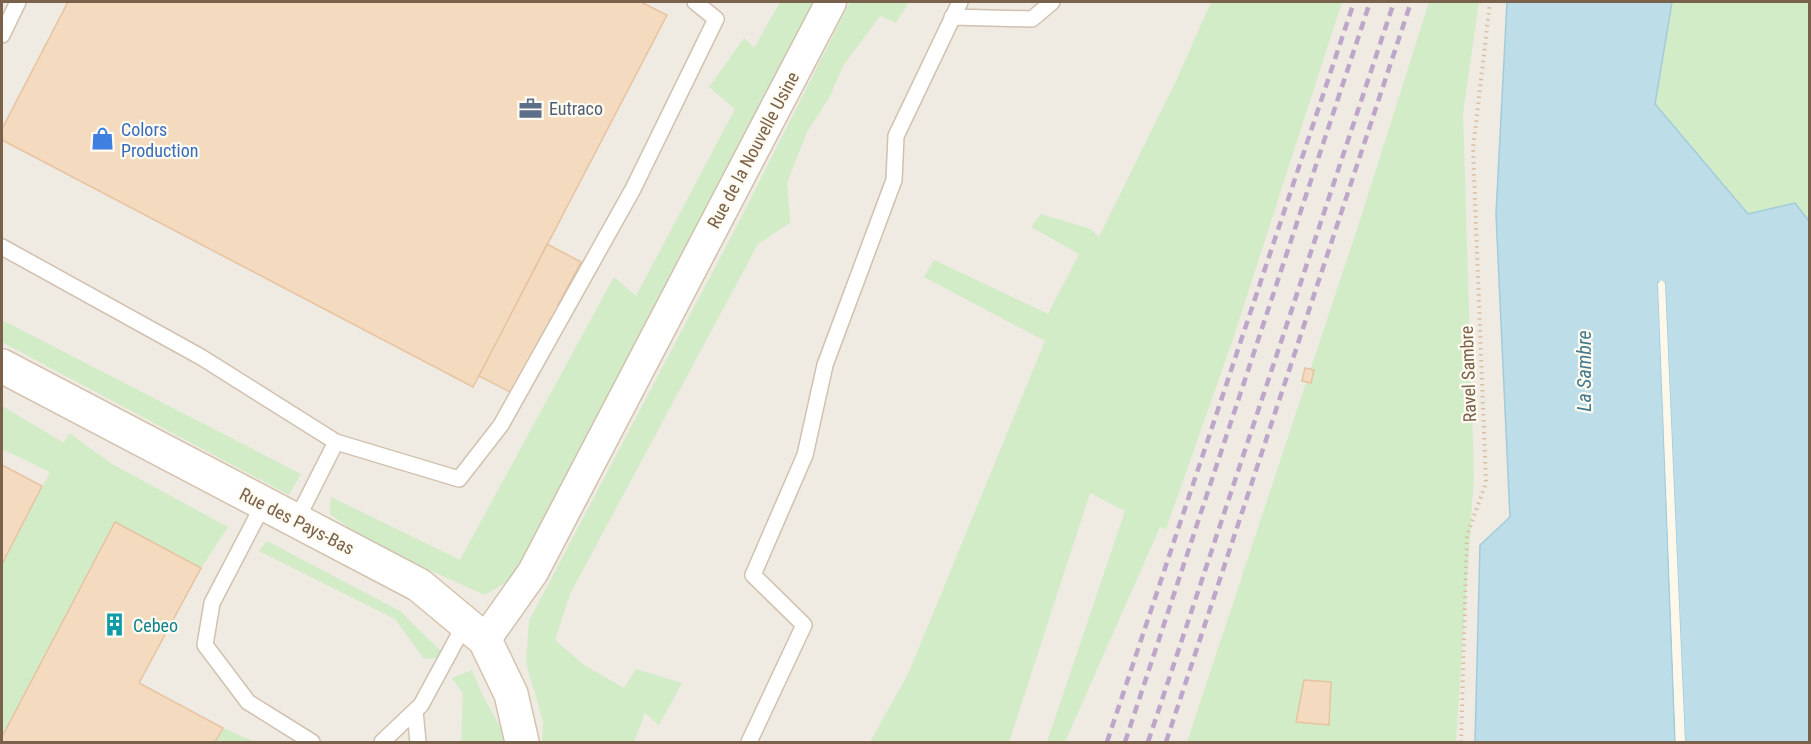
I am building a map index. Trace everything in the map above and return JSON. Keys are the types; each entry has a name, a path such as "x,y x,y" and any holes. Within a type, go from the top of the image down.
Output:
{"street":[{"name":"Rue de la Nouvelle Usine","path":"475,631 532,572 831,2"},
{"name":"Rue des Pays-Bas","path":"2,366 418,585 475,631 511,694 522,742"}],"lane":[{"path":"2,35 18,2"},
{"path":"2,247 201,357 336,442 459,479 501,425 643,168 716,19 695,2"},
{"path":"749,742 804,626 753,575 805,455 825,365 894,180 896,136 960,2"},
{"path":"952,17 1032,19 1053,2"},
{"path":"296,521 336,442"},
{"path":"263,505 212,603 205,645 248,702 312,742"},
{"path":"382,742 416,711 475,631"},
{"path":"416,711 418,742"}],"path":[{"name":"Ravel Sambre","path":"1461,742 1467,535 1486,483 1473,148 1490,2"}],"shaded area":[{"path":"2,2 1508,2 1497,236 1510,517 1480,545 1475,742 2,742"}],"green space":[{"path":"780,2 816,2 516,576 485,595 373,545 330,514 331,497 460,560 614,277 636,296 735,109 709,87 744,38 754,48"},
{"path":"850,2 909,2 896,23 880,16 843,66 830,96 807,132 787,183 790,223 758,244 570,594 555,640 584,665 624,688 636,669 682,683 659,725 645,713 634,742 542,742 543,721 526,663 529,621 741,218"},
{"path":"1211,2 1342,2 1233,339 1166,529 1160,527 1065,742 1047,742 1125,511 1090,493 1009,742 870,742 909,672 1045,341 924,277 934,260 1048,314 1079,254 1031,227 1041,214 1091,229 1099,237 1177,79"},
{"path":"1429,2 1479,2 1463,113 1474,477 1456,742 1187,742 1362,214"},
{"path":"1672,2 1809,2 1809,221 1795,203 1748,214 1655,104"},
{"path":"2,320 301,474 289,495 2,342"},
{"path":"2,406 64,443 69,433 112,464 228,527 201,568 115,522 2,738 2,564 50,472 2,449"},
{"path":"267,541 400,611 447,657 424,659 395,619 259,551"},
{"path":"472,670 506,742 461,742 463,694 452,678"},
{"path":"223,728 255,742 215,742"}],"water":[{"name":"La Sambre","path":"1507,2 1672,2 1655,104 1748,214 1795,203 1809,221 1809,742 1685,742 1665,283 1658,282 1675,742 1475,742 1480,545 1510,517 1496,214"}],"pier":[{"path":"1661,280 1665,283 1685,742 1682,742 1662,283 1678,742 1676,742 1658,284"}],"building":[{"path":"68,2 641,2 667,15 473,387 2,140 2,129"},
{"path":"547,244 581,262 558,305 561,307 555,319 551,318 512,393 479,376"},
{"path":"1305,368 1314,370 1311,383 1302,381"},
{"path":"2,465 42,486 2,564"},
{"name":"Cebeo","path":"115,522 201,568 139,683 223,728 215,742 2,742 2,737"},
{"path":"1304,680 1331,682 1329,725 1296,722"}],"railway":[{"path":"1107,742 1354,2"},
{"path":"1125,742 1370,2"},
{"path":"1148,742 1394,2"},
{"path":"1166,742 1411,2"}],"place":[{"name":"Eutraco","path":"531,108"},
{"name":"Colors Production","path":"103,139"},
{"name":"Cebeo","path":"115,625"}]}
